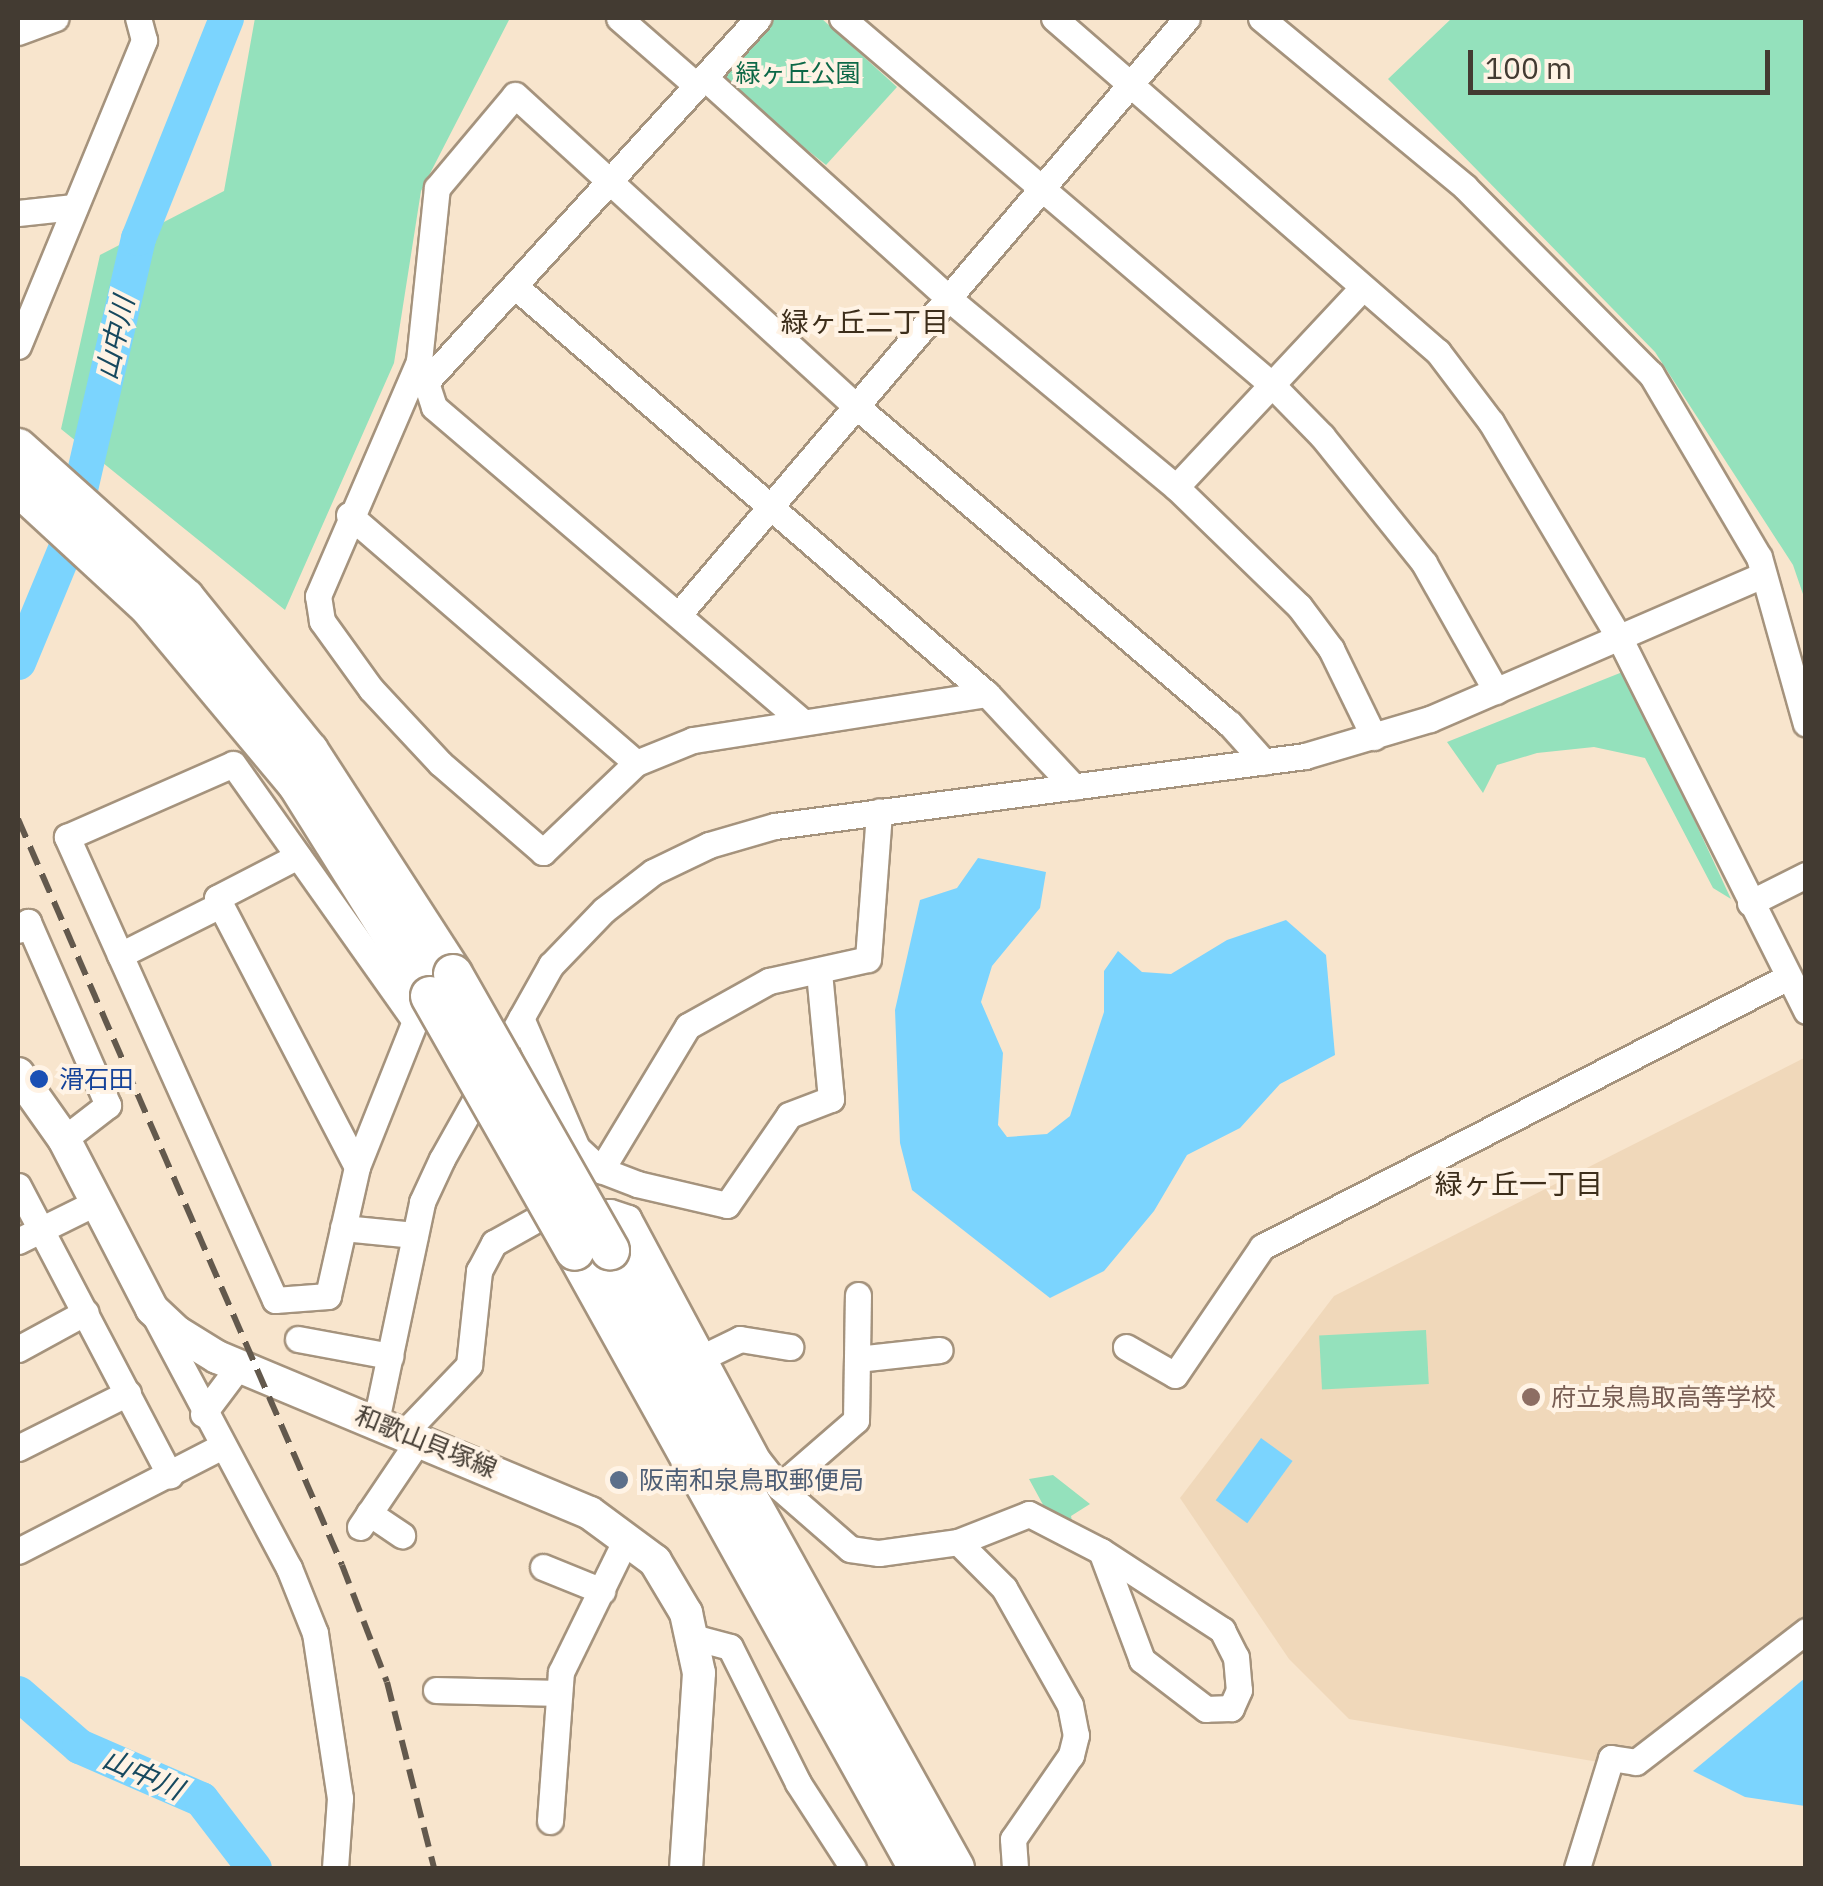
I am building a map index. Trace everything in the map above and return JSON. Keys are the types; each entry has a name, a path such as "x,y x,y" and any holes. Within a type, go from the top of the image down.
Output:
{"highway":[{"path":"18,448 309,751 592,1251 955,1868"},
{"path":"18,486 156,592"},
{"path":"592,1251 918,1868"}],"main road":[{"name":"和歌山貝塚線","path":"18,1074 64,1139 152,1309 178,1333 239,1366 400,1430 590,1513 627,1537 672,1586 693,1637 698,1673 686,1868"}],"street":[{"path":"18,32 56,18"},
{"path":"18,346 144,40 138,18"},
{"path":"618,18 701,82 946,297 1176,487 1299,606 1331,648 1374,738"},
{"path":"422,371 517,288 758,18"},
{"path":"842,18 1271,384 1392,520 1496,691"},
{"path":"1054,18 1438,352 1491,422 1620,639 1805,1010"},
{"path":"679,614 1187,18"},
{"path":"1261,18 1466,186 1651,374 1759,557 1806,724"},
{"path":"987,694 693,740 636,763 543,852 429,752 370,689 322,620 318,596 349,516 422,371 437,188 515,95 856,406 1229,723 1264,762"},
{"path":"18,213 74,208"},
{"path":"517,288 768,509 987,694 1074,787"},
{"path":"1176,487 1362,288"},
{"path":"422,371 434,407 802,721"},
{"path":"349,516 636,763"},
{"path":"400,1430 390,1356 415,1235 442,1159 551,965 604,910 653,872 710,845 775,826 1264,762 1374,738 1496,691 1763,575"},
{"path":"233,764 415,1021 357,1167 328,1296 275,1300 120,955 67,838 233,764"},
{"path":"601,1170 688,1026 769,981 868,959 879,811"},
{"path":"298,856 217,898 357,1167"},
{"path":"1750,903 1806,875"},
{"path":"120,955 220,905"},
{"path":"18,930 28,922 108,1105 64,1139"},
{"path":"521,1018 577,1148 601,1170 727,1204 789,1115 831,1099 819,972"},
{"path":"1126,1347 1175,1375 1262,1247 1788,977"},
{"path":"18,1186 43,1226 170,1475"},
{"path":"18,1241 97,1202"},
{"path":"402,1535 365,1520 400,1430 469,1365 479,1271 494,1243 539,1218 610,1212 628,1218 701,1358 779,1487 858,1552 958,1542 1029,1514 1101,1552 1222,1630 1236,1656 1238,1696 1231,1708 1206,1709 1142,1660 1101,1552"},
{"path":"344,1228 415,1235"},
{"path":"779,1487 856,1420 858,1295"},
{"path":"152,1309 204,1414 289,1568 316,1633 334,1729 335,1868"},
{"path":"18,1348 86,1312"},
{"path":"701,1358 740,1339 790,1347"},
{"path":"298,1340 390,1356"},
{"path":"857,1359 940,1350"},
{"path":"204,1414 239,1366"},
{"path":"18,1448 128,1393"},
{"path":"18,1550 222,1446"},
{"path":"550,1822 561,1672 627,1537"},
{"path":"958,1542 1004,1588 1076,1725 1071,1756 1014,1840 1015,1868"},
{"path":"543,1567 602,1591"},
{"path":"1577,1868 1611,1758 1636,1762 1806,1630"},
{"path":"693,1637 730,1647 798,1783 853,1868"},
{"path":"453,1685 559,1694"}],"shaded area":[{"name":"府立泉鳥取高等学校","path":"1804,1058 1805,1634 1633,1768 1349,1719 1289,1659 1180,1498 1334,1296"}],"green space":[{"path":"255,18 510,18 421,191 394,363 285,610 61,429 100,255 224,191"},
{"name":"緑ヶ丘公園","path":"771,18 821,18 897,87 826,165 726,85 726,71"},
{"path":"1452,18 1805,18 1805,600 1793,565 1655,352 1388,79"},
{"path":"1625,671 1731,899 1713,888 1645,758 1594,747 1537,753 1497,765 1483,793 1447,742"},
{"path":"1426,1330 1429,1384 1322,1390 1319,1336"},
{"path":"1053,1475 1090,1504 1071,1516 1073,1526 1047,1512 1029,1479"}],"water":[{"path":"978,858 1046,872 1040,908 992,966 981,1002 1003,1053 998,1125 1007,1137 1047,1134 1070,1116 1104,1012 1104,971 1118,951 1142,972 1171,974 1227,940 1286,920 1326,955 1335,1055 1280,1084 1240,1128 1187,1155 1154,1211 1104,1271 1050,1298 912,1190 900,1143 895,1010 920,900 957,888"},
{"path":"1261,1438 1293,1461 1247,1523 1216,1500"},
{"path":"1805,1678 1805,1806 1745,1797 1693,1771"}],"waterway":[{"name":"山中川","path":"18,662 68,541 138,238 226,18"},
{"name":"山中川","path":"18,1693 79,1746 201,1799 254,1868"}],"railway":[{"path":"18,819 342,1565 387,1682 434,1868"}],"place":[{"name":"滑石田","path":"39,1079"},
{"name":"府立泉鳥取高等学校","path":"1531,1397"},
{"name":"阪南和泉鳥取郵便局","path":"619,1480"}],"district":[{"name":"緑ヶ丘二丁目","path":"865,322"},
{"name":"緑ヶ丘一丁目","path":"1519,1184"}]}
